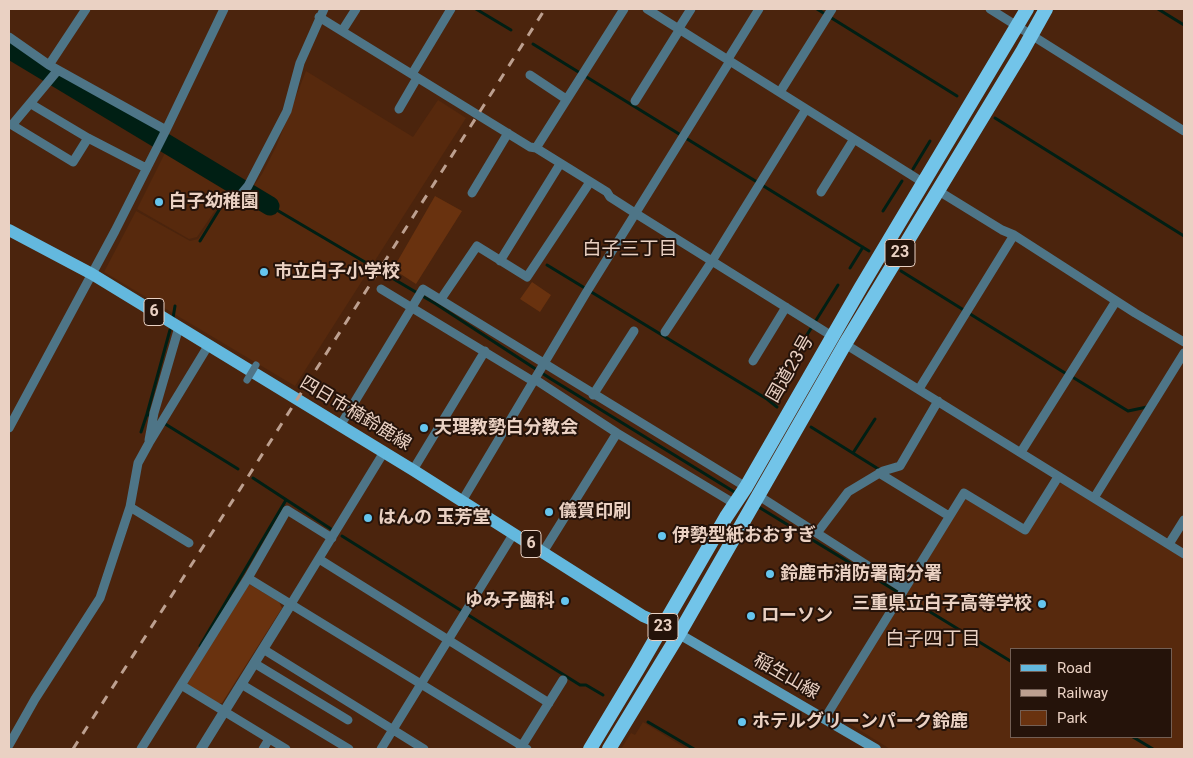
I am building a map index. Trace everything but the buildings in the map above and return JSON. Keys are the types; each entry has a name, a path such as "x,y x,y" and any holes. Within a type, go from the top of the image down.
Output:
{"highway":[{"name":"国道23号","path":"590,749 832,336 1027,9"},
{"name":"国道23号","path":"609,749 679,634 846,344 1046,9"}],"main road":[{"name":"四日市楠鈴鹿線","path":"9,230 92,274 384,452 643,616 679,634"},
{"name":"稲生山線","path":"679,634 876,749"}],"street":[{"path":"48,64 86,9"},
{"path":"9,428 158,146 224,9"},
{"path":"342,31 356,9"},
{"path":"399,109 414,76 451,9"},
{"path":"536,148 624,9"},
{"path":"647,9 924,183"},
{"path":"635,101 691,9"},
{"path":"462,501 759,9"},
{"path":"990,9 1184,131"},
{"path":"238,198 248,186 287,111 300,63 321,13 342,31 530,147 536,148 635,213 832,336"},
{"path":"780,92 829,14"},
{"path":"10,41 57,71 165,132"},
{"path":"57,71 12,125 73,162 88,138"},
{"path":"530,75 566,99"},
{"path":"31,104 88,138 146,168"},
{"path":"666,332 806,109"},
{"path":"472,193 508,133"},
{"path":"821,192 854,139"},
{"path":"500,261 560,164"},
{"path":"441,299 477,246 526,278 590,182"},
{"path":"937,190 1002,230 1014,235 1116,301 1184,342"},
{"path":"919,389 1014,235"},
{"path":"340,426 423,288 744,489"},
{"path":"381,289 413,305 531,380 536,380 618,433 735,504"},
{"path":"1021,452 1116,301"},
{"path":"752,361 786,307"},
{"path":"9,745 35,698 100,598 130,507 138,463 149,443 158,420 178,327"},
{"path":"593,395 634,331"},
{"path":"846,344 1184,554"},
{"path":"158,420 208,346"},
{"path":"413,470 485,351"},
{"path":"1094,498 1184,353"},
{"path":"247,380 256,365"},
{"path":"816,533 848,492 879,473 900,466 938,401"},
{"path":"543,552 618,433"},
{"path":"201,749 384,452"},
{"path":"879,473 949,516"},
{"path":"825,718 964,493 1025,530 1058,477"},
{"path":"755,502 816,533 904,589"},
{"path":"130,507 189,543"},
{"path":"141,749 248,578 287,510 332,537"},
{"path":"1169,544 1184,520"},
{"path":"381,749 514,533"},
{"path":"319,559 550,703"},
{"path":"248,578 523,748 563,680"},
{"path":"263,649 424,749"},
{"path":"254,663 348,720"},
{"path":"242,684 349,749"},
{"path":"180,685 286,749"},
{"path":"263,749 270,739"}],"shaded area":[{"path":"306,71 413,137 438,100 466,118 295,386 104,272 136,211 190,241 198,239 231,192 244,200 262,174 276,147"},
{"path":"165,153 229,190 197,237 189,239 137,209"},
{"name":"三重県立白子高等学校","path":"1058,484 1063,484 1184,559 1184,749 890,749 832,713 962,500 968,500 1025,535"},
{"path":"643,722 687,749 621,749 631,733 635,735"}],"green space":[{"path":"435,196 462,211 416,284 393,269"},
{"path":"532,282 551,295 540,312 520,299"},
{"path":"249,584 279,602 282,608 222,703 216,704 187,686 187,681"}],"waterway":[{"path":"476,9 511,30"},
{"path":"817,9 957,96"},
{"path":"1158,9 1184,25"},
{"path":"533,44 869,251"},
{"path":"9,49 270,206"},
{"path":"995,118 1184,236"},
{"path":"913,169 930,141"},
{"path":"883,211 902,181"},
{"path":"200,241 235,184"},
{"path":"270,206 436,304 551,379 736,493"},
{"path":"850,268 863,247"},
{"path":"547,265 767,399 838,285"},
{"path":"901,271 1065,373"},
{"path":"173,318 175,306"},
{"path":"152,417 147,414 170,330"},
{"path":"1074,378 1128,411 1147,407"},
{"path":"767,399 777,407"},
{"path":"141,432 147,414"},
{"path":"853,453 875,419"},
{"path":"162,422 238,469"},
{"path":"811,427 880,470"},
{"path":"253,478 331,529"},
{"path":"200,646 286,500"},
{"path":"757,506 1010,661"},
{"path":"342,536 580,685 586,685 603,695"},
{"path":"648,722 694,749"},
{"path":"1135,738 1153,749"}],"railway":[{"path":"73,749 545,9"}],"place":[{"name":"白子幼稚園","path":"159,202"},
{"name":"市立白子小学校","path":"264,272"},
{"name":"天理教勢白分教会","path":"424,428"},
{"name":"儀賀印刷","path":"549,512"},
{"name":"はんの 玉芳堂","path":"368,518"},
{"name":"伊勢型紙おおすぎ","path":"662,536"},
{"name":"鈴鹿市消防署南分署","path":"770,574"},
{"name":"ゆみ子歯科","path":"565,601"},
{"name":"三重県立白子高等学校","path":"1042,604"},
{"name":"ローソン","path":"751,616"},
{"name":"ホテルグリーンパーク鈴鹿","path":"742,722"}],"district":[{"name":"白子三丁目","path":"630,250"},
{"name":"白子四丁目","path":"933,640"}]}
